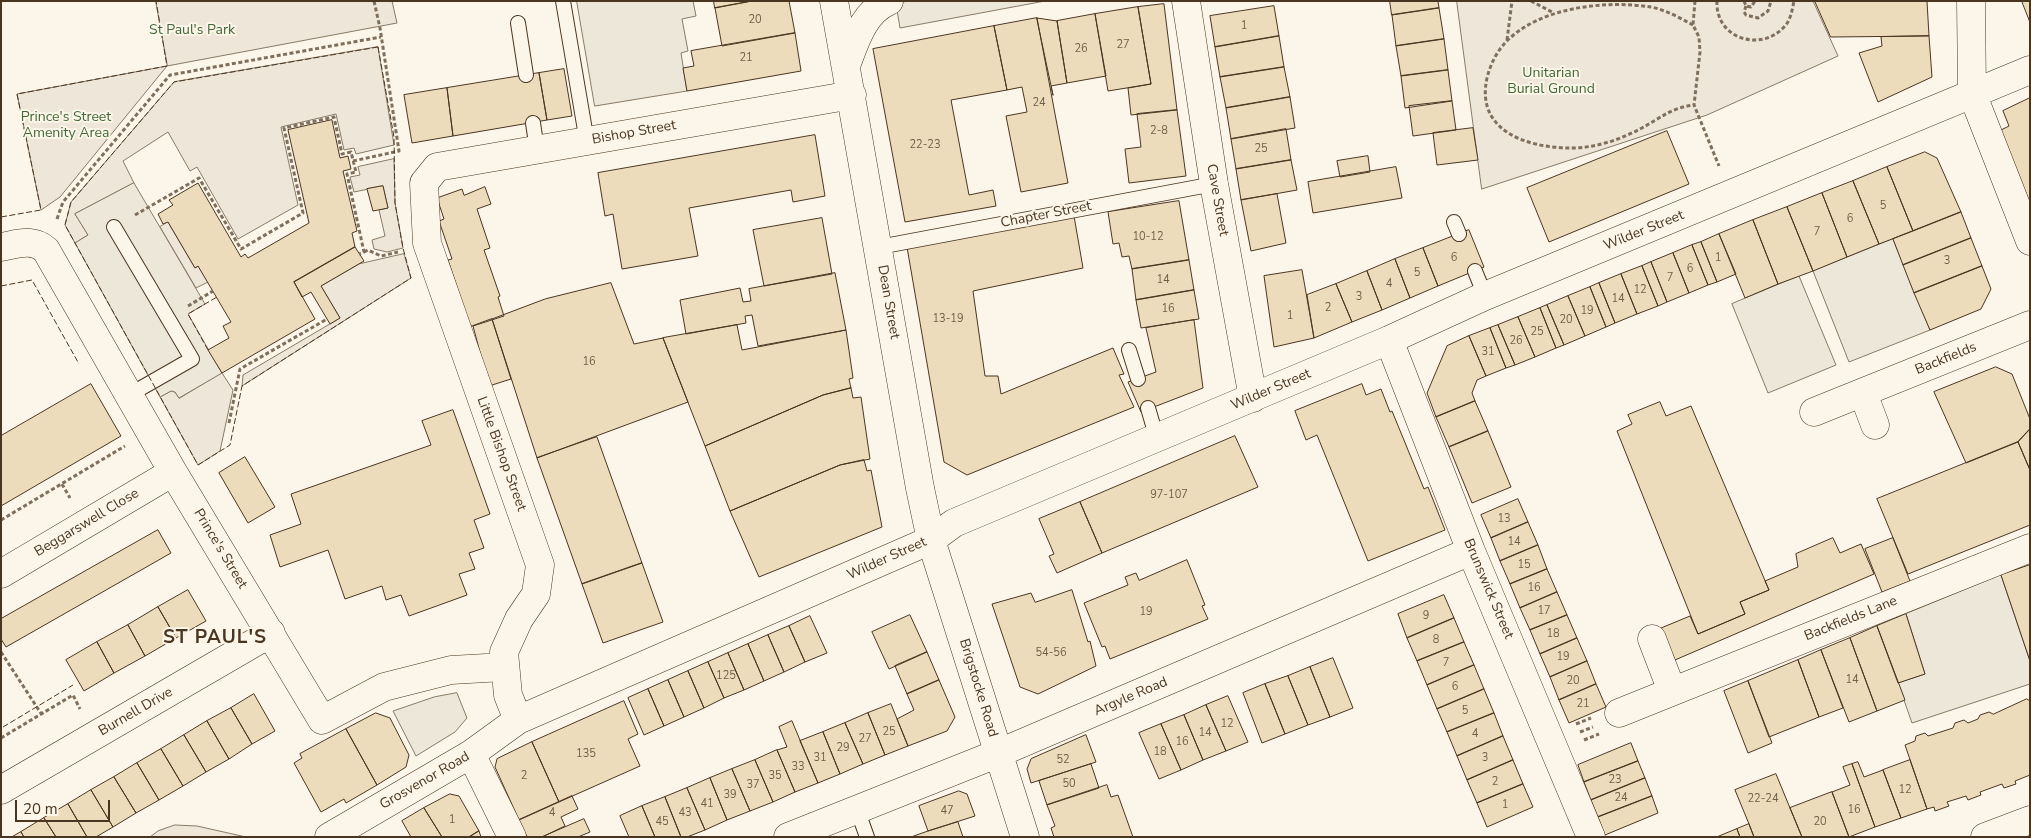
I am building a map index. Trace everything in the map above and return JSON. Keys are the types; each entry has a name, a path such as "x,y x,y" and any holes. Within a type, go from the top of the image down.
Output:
{"street":[{"name":"Dean Street","path":"834,1 847,63 920,488 932,540"},
{"path":"847,63 859,30 877,7 889,1"},
{"name":"Cave Street","path":"1186,1 1214,184 1253,398"},
{"path":"1971,1 1972,93 2030,241"},
{"name":"Wilder Street","path":"518,720 932,540 954,523 1389,340 1485,296 2030,70"},
{"name":"Bishop Street","path":"424,183 437,167 852,95"},
{"name":"Little Bishop Street","path":"424,183 427,244 540,565 536,594 519,619 504,652 508,695 518,720"},
{"name":"Prince's Street","path":"1,247 31,242 39,244 46,250 173,472 322,720 384,687 451,670 504,667"},
{"name":"Backfields","path":"1814,412 2030,324"},
{"name":"Brunswick Street","path":"1389,340 1471,550 1591,837"},
{"path":"1863,392 1875,425"},
{"name":"Beggarswell Close","path":"1,574 173,472"},
{"name":"Brigstocke Road","path":"932,540 1025,837"},
{"name":"Backfields Lane","path":"1619,713 2030,548"},
{"name":"Argyle Road","path":"788,837 998,753 1471,550"},
{"name":"Burnell Drive","path":"1,790 271,634"},
{"path":"1652,640 1672,691"},
{"name":"Grosvenor Road","path":"328,837 471,754 518,720"},
{"path":"471,754 512,837"},
{"path":"1984,837 2030,820"}],"lane":[{"path":"563,1 587,142"},
{"path":"518,24 526,76"},
{"path":"533,123 537,150"},
{"name":"Chapter Street","path":"879,247 1214,184"},
{"path":"114,227 192,359 130,395"},
{"path":"1475,271 1485,296"},
{"path":"1129,350 1138,379"},
{"path":"1148,408 1157,439"},
{"path":"857,809 867,837"}],"path":[{"path":"354,161 399,151 374,1"},
{"path":"1507,41 1512,1"},
{"path":"1531,1 1552,12"},
{"path":"1695,1 1693,25 1699,37 1700,52 1694,105 1722,174"},
{"path":"1717,1 1717,13 1725,27 1736,37 1751,40 1765,39 1784,27 1790,18 1794,1"},
{"path":"1744,1 1746,6 1744,12 1746,15 1758,18 1768,11 1771,1"},
{"path":"1746,6 1751,7 1755,1"},
{"path":"1693,25 1652,7 1633,3 1601,2 1552,12 1507,41 1495,57 1488,73 1486,107 1500,127 1513,136 1552,147 1593,147 1639,130 1670,110 1694,105"},
{"path":"57,219 63,202 170,76 381,37"},
{"path":"114,227 199,178 240,249 303,213 284,128 334,117 342,154 351,152 354,161 356,172 347,174 364,252"},
{"path":"359,254 368,250 382,256 404,251"},
{"path":"167,318 213,291"},
{"path":"229,423 240,369 327,318"},
{"path":"1,520 127,445"},
{"path":"1,652 42,715"},
{"path":"1,738 73,696 94,737"}],"green space":[{"name":"St Paul's Park","path":"156,1 392,1 397,23 167,66"},
{"name":"Unitarian Burial Ground","path":"1457,1 1813,1 1838,56 1707,115 1482,189"},
{"path":"378,47 394,145 356,154 354,148 344,150 336,114 281,127 298,205 238,239 197,167 190,171 168,132 123,161 134,183 75,214 88,235 75,243 65,225 71,202 174,82"},
{"name":"Prince's Street Amenity Area","path":"167,66 60,197 41,210 17,94"},
{"path":"394,159 395,203 403,248 387,252 374,249 372,240 385,236 379,210 388,208 383,186 354,192 350,177 360,175 358,167"},
{"path":"168,222 195,268 198,266 208,282 196,288 160,227"},
{"path":"404,254 411,278 242,386 243,375 340,318 321,286 359,264"},
{"path":"222,373 233,390 220,451 198,465 160,397 171,391 175,392 179,398"},
{"path":"175,825 197,826 246,837 150,837 158,831"}],"shaded area":[{"path":"577,1 693,1 696,16 682,19 688,51 681,53 687,91 595,106"},
{"path":"908,1 1045,1 900,28 896,4"},
{"path":"134,183 205,304 188,314 222,373 179,398 175,392 171,391 160,397 75,243 88,235 75,214"},
{"path":"1893,239 1930,330 1849,362 1813,271"},
{"path":"1799,276 1836,365 1768,393 1732,304"},
{"path":"2001,575 2030,661 2030,684 1912,723 1898,683 1925,674 1906,614"},
{"path":"457,693 467,718 455,732 416,756 393,711 434,697"}],"building":[{"path":"714,1 752,1 715,8"},
{"path":"752,1 789,1 795,33 722,46 715,8"},
{"path":"1390,1 1438,1 1439,8 1392,15"},
{"path":"1815,1 1927,1 1929,36 1831,37"},
{"path":"2022,1 2030,1 2030,22"},
{"path":"1164,4 1177,110 1131,115 1128,88 1151,84 1138,7"},
{"path":"1274,6 1279,36 1215,47 1210,16"},
{"path":"1138,7 1151,84 1108,91 1095,14"},
{"path":"1439,8 1444,39 1396,46 1392,15"},
{"path":"1095,14 1106,76 1067,83 1057,21"},
{"path":"1037,18 1057,21 1067,83 1051,86"},
{"path":"1037,18 1068,183 1021,192 1006,116 1027,112 1022,87 1007,90 994,26"},
{"path":"994,26 1007,90 951,100 969,195 993,190 996,206 905,222 873,49"},
{"path":"795,33 801,71 687,91 683,68 694,66 691,51"},
{"path":"1279,36 1284,67 1220,77 1215,47"},
{"path":"1929,36 1932,77 1878,102 1859,53 1882,46 1881,37"},
{"path":"1444,39 1448,70 1401,76 1396,46"},
{"path":"1284,67 1290,97 1226,108 1220,77"},
{"path":"564,69 572,116 547,120 539,73"},
{"path":"1448,70 1452,101 1405,108 1401,76"},
{"path":"539,73 547,120 453,136 447,88"},
{"path":"447,88 453,136 412,143 404,95"},
{"path":"1290,97 1295,128 1231,139 1226,108"},
{"path":"2030,98 2030,219 1995,133 2009,126 2003,111"},
{"path":"1452,101 1456,130 1413,136 1409,106"},
{"path":"1177,110 1186,176 1129,183 1125,149 1141,147 1137,114"},
{"path":"332,120 340,158 348,156 351,169 343,171 357,231 352,233 355,247 294,282 315,319 222,373 208,350 229,338 223,326 231,322 198,266 195,268 168,222 163,224 158,214 173,205 169,200 198,183 241,257 245,254 248,258 309,223 288,130"},
{"path":"1473,128 1478,160 1437,165 1433,133"},
{"path":"1286,129 1291,160 1236,169 1231,139"},
{"path":"1667,131 1689,184 1549,242 1527,188"},
{"path":"815,135 825,196 793,202 791,190 689,208 698,256 622,269 613,214 605,216 598,173"},
{"path":"1925,152 1937,158 1961,212 1913,231 1887,167"},
{"path":"1368,156 1370,172 1340,177 1337,161"},
{"path":"1291,160 1297,190 1241,200 1236,169"},
{"path":"1396,167 1402,198 1313,213 1308,182"},
{"path":"1887,167 1913,231 1879,244 1853,181"},
{"path":"1853,181 1879,244 1847,257 1822,193"},
{"path":"383,186 388,208 373,211 367,189"},
{"path":"485,187 491,204 477,209 490,248 484,250 500,296 498,297 504,316 473,326 465,325 464,308 448,260 452,259 439,221 444,219 437,198 462,189 464,195"},
{"path":"1822,193 1847,257 1813,271 1787,207"},
{"path":"1277,194 1286,243 1251,251 1241,200"},
{"path":"1179,201 1189,260 1132,269 1129,256 1122,257 1119,243 1113,244 1108,212"},
{"path":"1787,207 1813,271 1778,284 1753,220"},
{"path":"1961,212 1971,238 1903,265 1893,239"},
{"path":"1074,216 1083,268 973,291 985,376 998,376 1001,394 1113,348 1124,374 1119,375 1134,407 967,475 944,462 907,247"},
{"path":"822,218 832,274 764,286 753,230"},
{"path":"1753,220 1778,284 1745,298 1719,234"},
{"path":"1469,230 1484,267 1438,286 1423,248"},
{"path":"1719,234 1736,274 1717,282 1701,242"},
{"path":"1971,238 1982,266 1914,293 1903,265"},
{"path":"1701,242 1717,282 1708,285 1692,245"},
{"path":"1692,245 1708,285 1689,293 1673,253"},
{"path":"355,247 364,261 321,286 340,318 330,324 311,292 302,297 294,282"},
{"path":"1423,248 1438,286 1410,298 1395,259"},
{"path":"1673,253 1689,293 1667,302 1651,262"},
{"path":"1395,259 1410,298 1382,310 1367,271"},
{"path":"1189,260 1194,290 1136,300 1132,269"},
{"path":"1651,262 1667,302 1658,306 1642,266"},
{"path":"1642,266 1658,306 1637,314 1621,274"},
{"path":"1982,266 1991,289 1981,309 1930,330 1914,293"},
{"path":"1302,270 1314,338 1274,347 1264,276"},
{"path":"1367,271 1382,310 1352,322 1336,284"},
{"path":"835,273 846,330 758,346 752,315 745,316 746,323 686,334 680,300 740,288 743,302 751,301 749,289"},
{"path":"1621,274 1637,314 1615,323 1599,283"},
{"path":"611,283 634,344 663,338 688,402 537,458 492,319 545,299"},
{"path":"1599,283 1615,323 1606,327 1590,287"},
{"path":"1336,284 1352,322 1314,338 1307,295"},
{"path":"1590,287 1606,327 1585,336 1568,296"},
{"path":"1194,290 1199,319 1141,328 1136,300"},
{"path":"1568,296 1585,336 1564,345 1547,305"},
{"path":"1547,305 1564,345 1556,348 1540,308"},
{"path":"1540,308 1556,348 1535,357 1518,317"},
{"path":"1518,317 1535,357 1515,365 1498,325"},
{"path":"492,319 511,379 489,386 473,326"},
{"path":"1194,320 1203,388 1141,412 1128,382 1156,372 1146,328"},
{"path":"737,325 742,350 846,330 853,378 849,379 851,388 823,395 705,446 663,338"},
{"path":"1498,325 1515,365 1506,368 1490,328"},
{"path":"1490,328 1506,368 1486,376 1469,336"},
{"path":"1469,336 1486,376 1477,380 1472,393 1475,401 1436,417 1427,393 1447,346"},
{"path":"1996,367 2012,374 2030,419 2030,429 2018,442 1966,463 1934,392"},
{"path":"91,384 121,436 1,506 1,436"},
{"path":"1362,384 1366,395 1381,389 1424,489 1428,487 1445,530 1368,561 1317,435 1306,440 1295,411"},
{"path":"851,388 853,398 861,397 870,459 840,465 730,511 705,446 823,395"},
{"path":"1475,401 1488,431 1449,447 1436,417"},
{"path":"1660,402 1666,416 1691,406 1769,590 1740,602 1745,614 1698,634 1617,431 1632,424 1628,415"},
{"path":"453,410 490,514 474,520 484,548 469,553 475,569 459,574 467,595 409,616 401,595 386,600 382,586 345,599 328,550 280,567 270,535 301,524 291,494 431,445 422,421"},
{"path":"2030,429 2030,470 2018,442"},
{"path":"1488,431 1511,487 1472,503 1449,447"},
{"path":"1235,436 1258,487 1102,553 1080,502"},
{"path":"597,437 642,563 582,584 537,458"},
{"path":"2018,442 2030,470 2030,525 1908,574 1877,499"},
{"path":"245,457 275,507 248,523 219,473"},
{"path":"864,460 867,471 871,470 882,527 759,577 730,511 840,465"},
{"path":"1518,499 1528,522 1491,538 1481,515"},
{"path":"1080,502 1102,553 1057,573 1049,556 1054,554 1039,519"},
{"path":"1528,522 1538,545 1500,561 1491,538"},
{"path":"158,530 171,553 6,647 1,639 1,619"},
{"path":"1833,538 1840,553 1861,544 1874,574 1675,660 1661,628 1690,616 1698,634 1745,614 1740,602 1769,590 1765,581 1798,567 1796,554"},
{"path":"1893,538 1910,581 1882,592 1865,549"},
{"path":"1538,545 1547,569 1510,584 1500,561"},
{"path":"1187,560 1205,605 1202,606 1208,619 1110,659 1105,646 1102,647 1084,603 1128,585 1125,577 1136,573 1139,580"},
{"path":"642,563 663,622 603,643 582,584"},
{"path":"2030,565 2030,661 2001,575"},
{"path":"1547,569 1557,592 1520,608 1510,584"},
{"path":"188,590 206,621 176,638 158,607"},
{"path":"1072,590 1088,642 1090,641 1096,666 1038,694 1020,687 992,604 1031,593 1035,602"},
{"path":"1557,592 1567,615 1530,630 1520,608"},
{"path":"1444,595 1454,618 1407,638 1398,614"},
{"path":"158,607 176,638 145,656 128,625"},
{"path":"1906,614 1925,674 1898,683 1877,626"},
{"path":"910,615 927,652 889,669 872,632"},
{"path":"1567,615 1577,638 1540,654 1530,630"},
{"path":"810,616 827,653 805,662 789,626"},
{"path":"1454,618 1464,642 1417,661 1407,638"},
{"path":"128,625 145,656 114,673 97,642"},
{"path":"789,626 805,662 784,672 768,635"},
{"path":"1877,626 1905,700 1877,711 1850,638"},
{"path":"768,635 784,672 764,681 748,644"},
{"path":"1577,638 1587,661 1550,677 1540,654"},
{"path":"1850,638 1877,711 1849,722 1821,650"},
{"path":"97,642 114,673 84,691 66,660"},
{"path":"1464,642 1474,665 1427,685 1417,661"},
{"path":"748,644 764,681 744,690 728,653"},
{"path":"1821,650 1843,708 1819,717 1798,660"},
{"path":"927,652 939,680 907,694 895,666"},
{"path":"728,653 744,690 724,698 708,662"},
{"path":"1333,658 1353,708 1330,717 1310,667"},
{"path":"1798,660 1819,717 1769,737 1748,681"},
{"path":"1587,661 1596,684 1559,700 1550,677"},
{"path":"708,662 724,698 704,708 688,671"},
{"path":"1474,665 1484,689 1437,709 1427,685"},
{"path":"1310,667 1330,717 1308,725 1288,676"},
{"path":"688,671 704,708 684,717 668,680"},
{"path":"1288,676 1308,725 1285,734 1265,684"},
{"path":"668,680 684,717 664,726 648,689"},
{"path":"939,680 955,717 947,731 908,746 897,719 914,710 907,694"},
{"path":"1748,681 1772,743 1748,753 1724,691"},
{"path":"1265,684 1285,734 1262,743 1243,693"},
{"path":"1596,684 1606,707 1569,723 1559,700"},
{"path":"648,689 664,726 644,735 628,698"},
{"path":"1484,689 1494,713 1447,732 1437,709"},
{"path":"254,694 275,731 252,744 231,708"},
{"path":"1228,696 1248,742 1226,751 1206,705"},
{"path":"2027,699 2030,701 2030,775 2015,781 2016,784 2004,788 2002,784 1980,792 1981,795 1968,800 1966,796 1947,802 1949,806 1935,811 1934,807 1927,809 1905,745 1915,741 1916,736 1925,733 1928,736 1953,728 1955,723 1964,720 1968,723 1978,719 1980,715 1989,712 1993,714"},
{"path":"624,701 638,734 628,739 640,766 559,802 532,742"},
{"path":"891,704 908,746 885,755 868,713"},
{"path":"1206,705 1226,751 1203,760 1184,715"},
{"path":"231,708 252,744 229,759 207,721"},
{"path":"376,713 390,718 409,755 406,767 377,785 346,729"},
{"path":"868,713 885,755 863,764 845,723"},
{"path":"1494,713 1503,736 1457,756 1447,732"},
{"path":"1184,715 1203,760 1181,770 1161,724"},
{"path":"207,721 229,759 206,772 184,735"},
{"path":"792,721 818,783 795,792 777,750 787,747 779,727"},
{"path":"845,723 863,764 840,774 823,732"},
{"path":"1161,724 1181,770 1159,779 1139,733"},
{"path":"346,729 377,785 346,803 344,799 321,812 294,763 302,758 300,754"},
{"path":"823,732 840,774 818,783 800,741"},
{"path":"184,735 206,772 183,786 161,749"},
{"path":"1086,735 1096,762 1031,783 1027,769 1031,759"},
{"path":"1503,736 1513,760 1467,780 1457,756"},
{"path":"532,742 559,802 519,820 495,767 497,759"},
{"path":"1631,743 1638,761 1584,782 1578,765"},
{"path":"161,749 183,786 159,800 137,763"},
{"path":"777,750 795,792 773,802 755,760"},
{"path":"755,760 773,802 750,811 732,769"},
{"path":"1513,760 1523,784 1477,803 1467,780"},
{"path":"1910,760 1927,809 1901,818 1883,770"},
{"path":"1638,761 1645,778 1591,800 1584,782"},
{"path":"1858,762 1864,777 1883,770 1901,818 1875,827 1852,764"},
{"path":"137,763 159,800 136,813 114,777"},
{"path":"1091,764 1099,788 1047,805 1039,781"},
{"path":"1852,764 1875,827 1849,837 1832,792 1850,785 1843,767"},
{"path":"732,769 750,811 727,820 710,778"},
{"path":"1776,774 1802,837 1754,837 1735,790"},
{"path":"114,777 136,813 113,827 91,790"},
{"path":"710,778 727,820 705,830 687,788"},
{"path":"1645,778 1652,796 1598,817 1591,800"},
{"path":"1523,784 1533,807 1487,827 1477,803"},
{"path":"1107,785 1111,797 1118,795 1133,837 1054,837 1051,828 1055,826 1047,805"},
{"path":"687,788 705,830 687,837 681,837 665,797"},
{"path":"91,790 113,827 96,837 87,837 68,804"},
{"path":"959,791 967,794 975,816 928,831 919,806"},
{"path":"1832,792 1849,837 1802,837 1790,808"},
{"path":"450,794 459,796 479,831 469,837 442,837 424,808"},
{"path":"572,796 578,809 561,817 565,826 542,837 527,837 519,820"},
{"path":"1652,796 1658,813 1605,835 1598,817"},
{"path":"665,797 681,837 655,837 642,806"},
{"path":"68,804 87,837 56,837 44,818"},
{"path":"642,806 655,837 629,837 620,816"},
{"path":"424,808 442,837 411,837 402,821"},
{"path":"44,818 56,837 24,837 21,832"},
{"path":"584,819 590,832 578,837 542,837"},
{"path":"958,822 963,837 911,837 928,831"},
{"path":"1749,824 1754,837 1740,837 1737,829"},
{"path":"1737,829 1740,837 1717,837"},
{"path":"479,831 481,837 469,837"},
{"path":"21,832 24,837 12,837"}],"fence":[{"path":"1,217 41,210 17,94 167,66 156,1"},
{"path":"378,47 394,137 395,203 403,248 411,278 242,386 230,445 198,465 65,225 71,202 174,82 378,47"},
{"path":"1,286 32,280 79,364"},
{"path":"208,350 188,314 217,297"},
{"path":"3,727 73,685"}],"district":[{"name":"ST PAUL'S","path":"215,638"}]}
